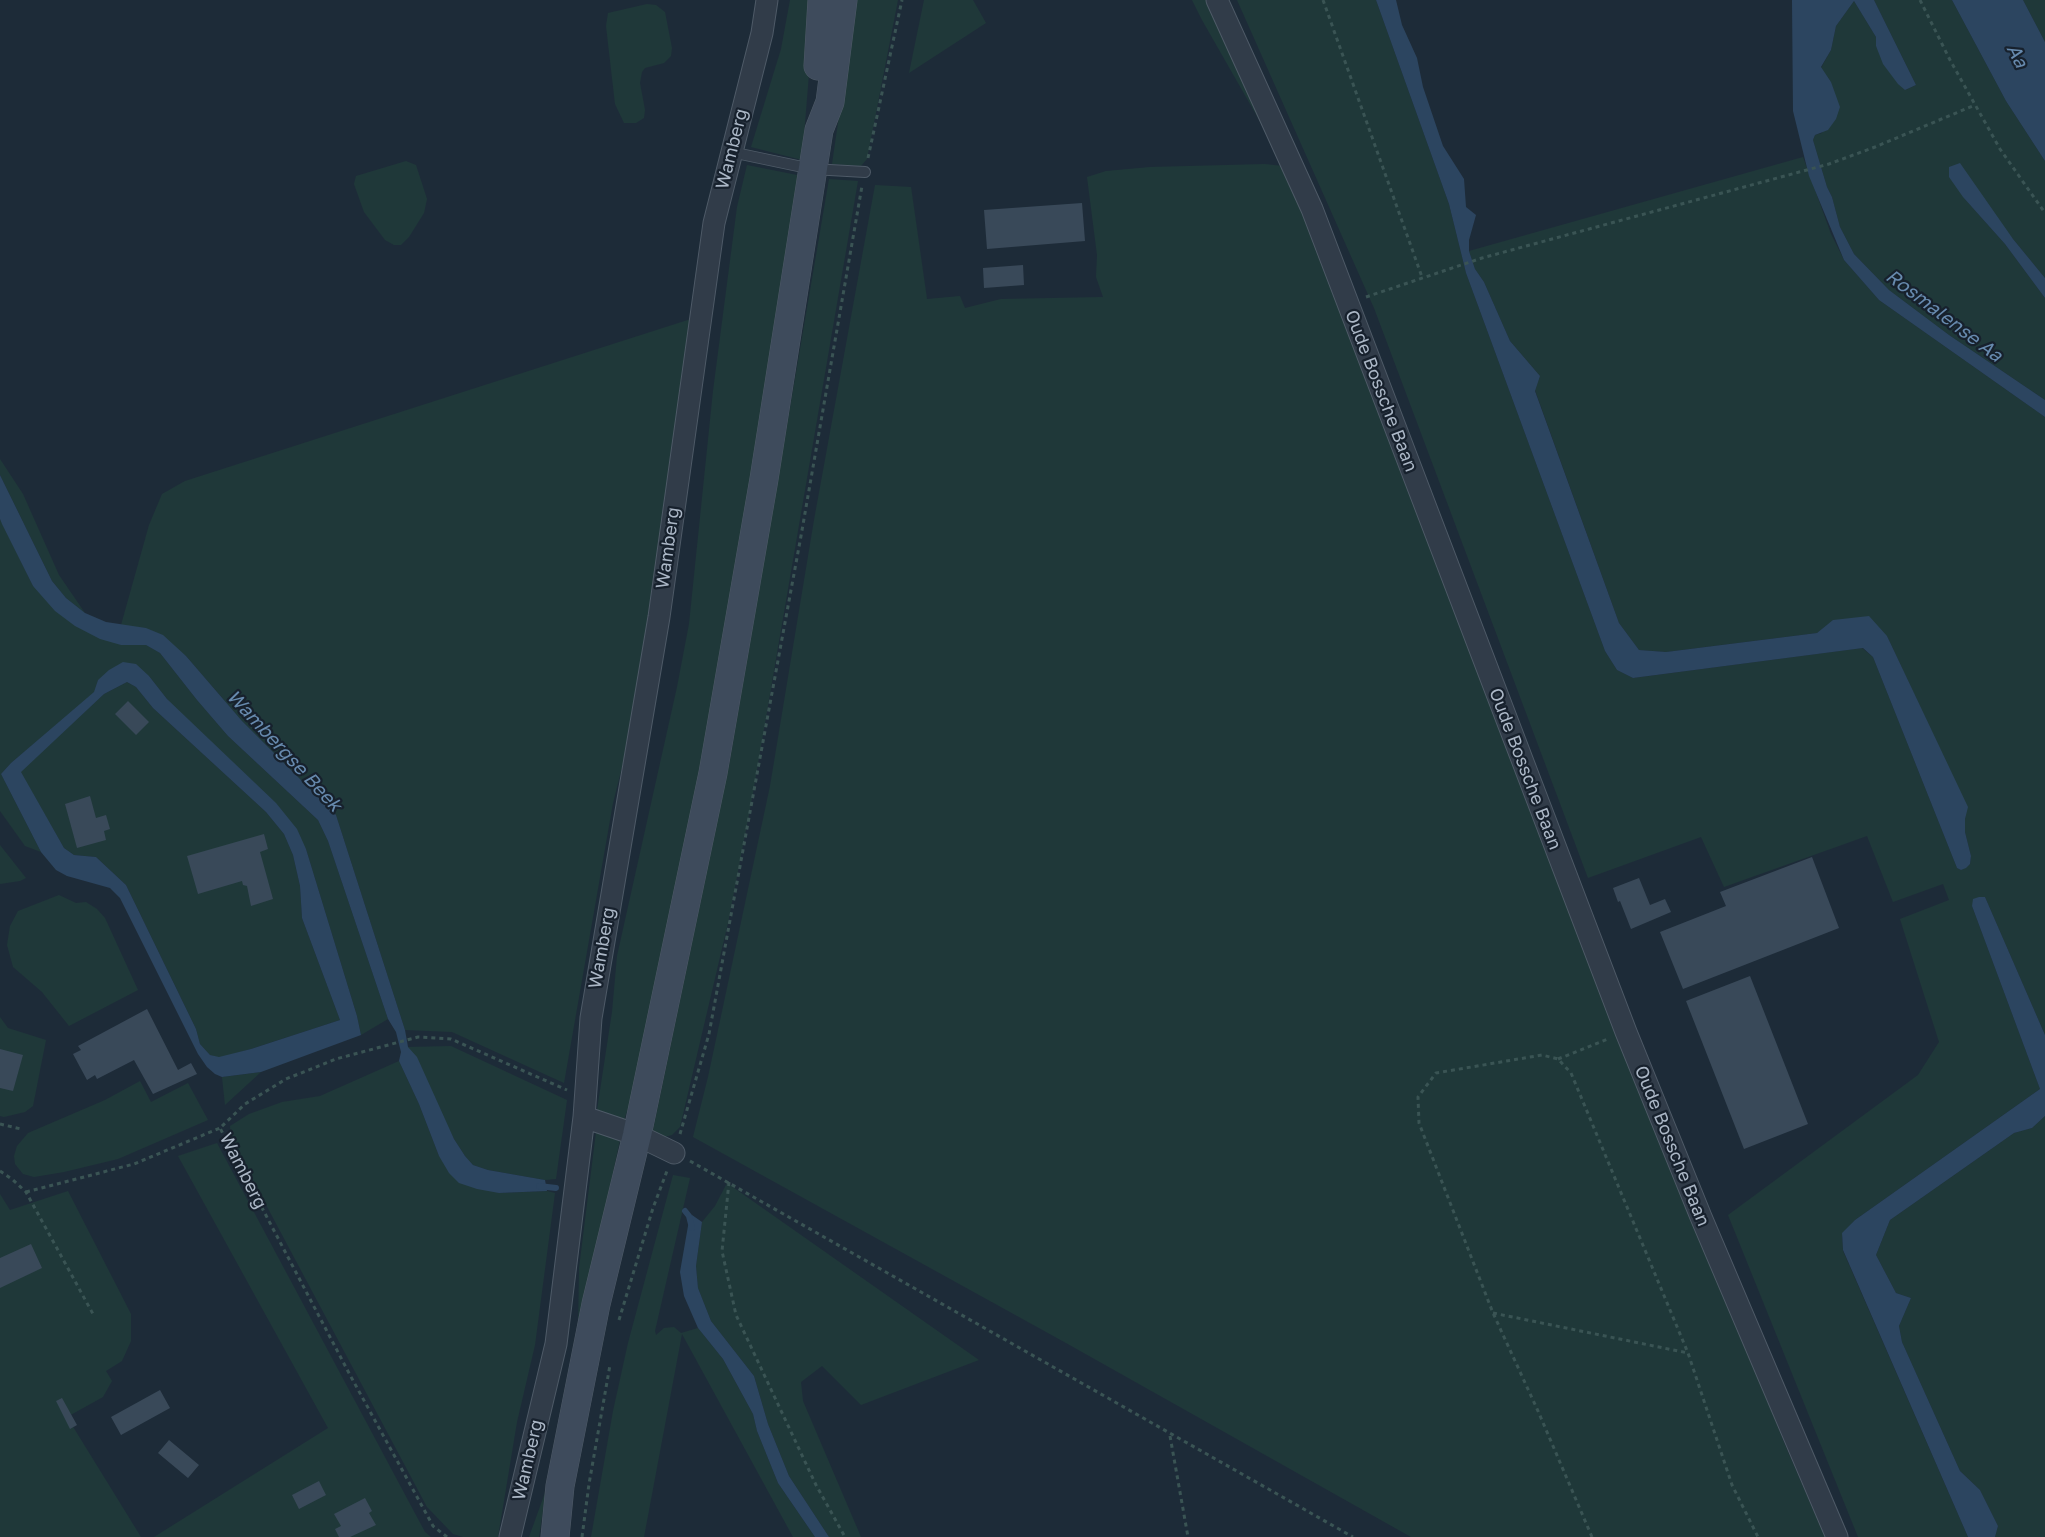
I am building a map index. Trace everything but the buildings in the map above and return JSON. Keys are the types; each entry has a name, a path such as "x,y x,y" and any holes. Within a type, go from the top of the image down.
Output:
{"main road":[{"name":"Wamberg","path":"819,130 816,100 822,0"},
{"name":"Wamberg","path":"554,1537 560,1486 596,1304 638,1135 713,773 763,489 812,169 819,130 830,102 843,0"}],"street":[{"name":"Wamberg","path":"510,1537 556,1344 585,1108 590,1018 659,617 714,223 762,33 766,0"},
{"name":"Oude Bossche Baan","path":"1217,0 1312,209 1626,1032 1700,1217 1837,1537"},
{"path":"585,1108 674,1153"}],"lane":[{"path":"731,152 812,169 865,172"}],"path":[{"path":"618,1324 653,1208 674,1153 709,1034 801,536 865,172 902,0"},
{"path":"1323,0 1422,277"},
{"path":"1920,0 1950,60 2000,149 2045,213"},
{"path":"1348,304 1422,277 1482,258 1829,164 1876,147 1975,106"},
{"path":"1558,1059 1626,1032"},
{"name":"Wamberg","path":"447,1537 434,1526 354,1383 220,1128 245,1104 286,1079 336,1059 418,1037 450,1039 532,1074 585,1108"},
{"path":"1592,1537 1538,1411 1493,1313 1420,1123 1418,1097 1436,1074 1542,1054 1558,1059 1571,1073 1688,1353 1732,1485 1758,1537"},
{"path":"0,1124 21,1129"},
{"path":"26,1192 134,1164 220,1128"},
{"path":"674,1153 729,1182 1170,1435 1353,1537"},
{"path":"0,1171 26,1192 94,1314"},
{"path":"729,1182 722,1251 736,1315 816,1484 845,1537"},
{"path":"1493,1313 1688,1353"},
{"path":"582,1537 589,1484 611,1362"},
{"path":"1170,1435 1188,1537"}],"green space":[{"path":"790,0 815,0 802,160 751,147 781,49"},
{"path":"856,0 898,0 867,159 861,166 832,164"},
{"path":"924,0 973,0 986,23 909,73"},
{"path":"1192,0 1212,0 1274,146 1202,20"},
{"path":"1237,0 1376,0 1449,204 1466,273 1605,651 1617,670 1633,678 1862,648 1873,657 1957,868 1961,870 1970,864 1971,856 1965,832 1967,807 1887,636 1834,620 1817,633 1666,652 1639,650 1619,623 1535,390 1540,376 1510,341 1484,282 1475,269 1469,251 1803,157 1831,234 1844,260 1879,300 2045,417 2045,1035 1985,897 1972,906 2040,1089 1855,1220 1842,1234 1843,1251 1968,1537 1858,1537 1728,1215 1918,1075 1939,1042 1900,919 1949,900 1943,884 1893,902 1867,836 1724,887 1701,837 1588,878 1374,308"},
{"path":"1874,0 1952,0 2006,101 2045,161 2045,278 2013,239 1963,197 2005,244 2045,298 2045,400 1949,335 1889,290 1854,254 1840,227 1813,140 1815,135 1822,133 1831,82 1821,68 1831,50 1836,26 1854,1 1876,37 1876,46 1905,90 1916,85"},
{"path":"2023,0 2045,0 2045,42"},
{"path":"647,4 656,5 665,12 672,48 671,56 664,63 645,68 642,72 640,83 645,110 644,118 636,123 624,123 615,104 606,26 608,13"},
{"path":"406,161 416,165 427,199 424,213 409,237 401,245 394,245 385,240 364,212 354,184 356,176"},
{"path":"1265,164 1283,166 1294,173 1615,1012 1785,1445 1825,1537 1411,1537 1066,1343 693,1137 708,1077 770,786 814,520 875,185 911,187 927,299 960,296 965,308 1001,299 1103,297 1096,277 1097,255 1087,177 1106,171 1150,167"},
{"path":"747,165 802,176 700,794 634,1091 624,1120 597,1110 612,1012 617,956 677,687 689,624 713,391 737,207"},
{"path":"829,179 858,181 752,799 728,923 680,1127 672,1135 660,1138 655,1135 653,1130 730,760"},
{"path":"694,318 637,707 613,803 564,1083 452,1032 405,1030 336,815 242,721 186,656 121,625 149,525 162,494 185,481"},
{"path":"0,459 23,494 59,575 85,613 66,598 52,581 0,475"},
{"path":"0,519 33,586 121,645 146,645 160,653 228,736 318,820 328,841 388,1019 361,1035 357,1016 306,849 167,699 149,676 98,680 95,692 11,763 1,774 41,852 25,846 0,811"},
{"path":"127,682 136,687 153,708 266,812 284,834 293,855 300,886 302,918 340,1020 219,1058 210,1055 200,1044 196,1029 126,885 96,857 74,855 64,848 20,772 104,694"},
{"path":"0,845 26,878 20,881 0,884"},
{"path":"59,895 76,903 86,902 97,909 105,918 138,990 69,1026 42,992 13,967 7,945 10,926 18,911"},
{"path":"0,1017 8,1028 46,1040 33,1106 25,1112 4,1117 0,1116"},
{"path":"451,1046 567,1100 556,1179 545,1180 488,1170 473,1165 465,1156 454,1139 408,1047"},
{"path":"399,1061 419,1104 439,1156 499,1193 547,1191 555,1193 535,1345 517,1422 498,1537 463,1537 453,1534 427,1507 231,1139 230,1126 249,1114 282,1102 320,1096"},
{"path":"261,1072 225,1105 222,1077"},
{"path":"140,1081 151,1102 188,1083 208,1120 118,1159 64,1172 34,1177 23,1174 15,1164 14,1156 17,1146 28,1133 105,1100"},
{"path":"2045,1116 2045,1537 1995,1537 1998,1526 1980,1490 1960,1471 1902,1342 1899,1326 1911,1298 1896,1293 1876,1255 1890,1220 2014,1133 2032,1128"},
{"path":"596,1132 620,1140 578,1334 579,1268"},
{"path":"217,1143 425,1532 431,1537 154,1537 328,1428 178,1156"},
{"path":"673,1175 690,1178 655,1331 656,1335 664,1328 674,1327 681,1333 698,1328 723,1359 753,1414 757,1431 778,1483 815,1537 793,1537 682,1334 644,1537 591,1537 613,1411 628,1343"},
{"path":"727,1183 979,1360 861,1405 822,1366 801,1382 803,1401 861,1537 829,1537 789,1476 768,1424 754,1376 711,1321 698,1288 696,1266 702,1222 715,1206"},
{"path":"68,1191 131,1314 131,1341 122,1361 106,1371 112,1381 103,1397 67,1417 141,1537 0,1537 0,1194 10,1210"},
{"path":"546,1490 539,1537 529,1537"}],"water":[{"path":"1376,0 1396,0 1402,25 1417,58 1423,87 1443,146 1464,179 1466,207 1476,215 1469,240 1469,251 1475,269 1484,282 1510,341 1540,376 1535,391 1619,623 1639,650 1666,652 1817,633 1833,620 1869,616 1887,636 1968,807 1965,819 1965,832 1971,856 1970,864 1966,868 1961,870 1957,868 1873,657 1863,648 1633,678 1617,670 1605,651 1466,273 1449,204"},
{"path":"1792,0 1874,0 1916,85 1905,90 1883,64 1876,46 1876,37 1854,1 1836,26 1831,50 1821,67 1831,82 1840,107 1836,119 1828,130 1815,135 1813,140 1840,227 1854,254 1889,290 1949,335 2045,400 2045,417 1879,300 1844,260 1809,176 1793,111"},
{"name":"Aa","path":"1952,0 2023,0 2045,42 2045,161 2006,101"},
{"path":"1960,163 2013,239 2045,278 2045,298 2005,244 1963,197 1949,177 1949,167"},
{"path":"0,475 52,581 66,598 85,613 106,622 146,628 163,635 186,656 242,721 336,815 405,1030 408,1047 417,1057 454,1139 473,1165 488,1170 545,1180 547,1191 499,1193 477,1189 459,1183 449,1173 439,1156 419,1104 399,1061 401,1052 396,1032 388,1019 328,841 318,820 228,736 160,653 146,645 121,645 100,639 75,626 55,611 33,586 2,524 0,519"},
{"path":"123,662 136,664 149,676 167,699 276,803 297,829 306,849 357,1016 361,1035 261,1072 222,1077 215,1074 207,1067 198,1054 120,898 110,888 67,876 56,870 41,852 1,774 11,763 94,692 98,680 109,670","holes":["127,682 136,687 153,708 266,812 284,834 293,855 300,886 302,918 340,1020 251,1049 219,1057 210,1055 200,1044 196,1029 126,885 96,857 74,855 64,848 21,772 104,694"]},
{"path":"1985,897 2045,1035 2045,1116 2032,1128 2014,1133 1890,1220 1876,1255 1896,1293 1911,1298 1899,1326 1902,1342 1960,1471 1980,1490 1998,1526 1995,1537 1968,1537 1843,1250 1842,1233 1855,1220 2040,1089 1972,906 1973,899"},
{"path":"692,1215 702,1222 696,1266 698,1288 711,1321 754,1376 768,1424 789,1476 829,1537 815,1537 778,1483 757,1431 753,1414 723,1359 698,1328 684,1296 680,1272 688,1226"}],"waterway":[{"name":"Wambergse Beek","path":"539,1186 556,1188"},
{"name":"Wambergse Beek","path":"685,1211 689,1216 692,1228"}],"water label":[{"name":"Rosmalense Aa","path":"1944,316"}]}
